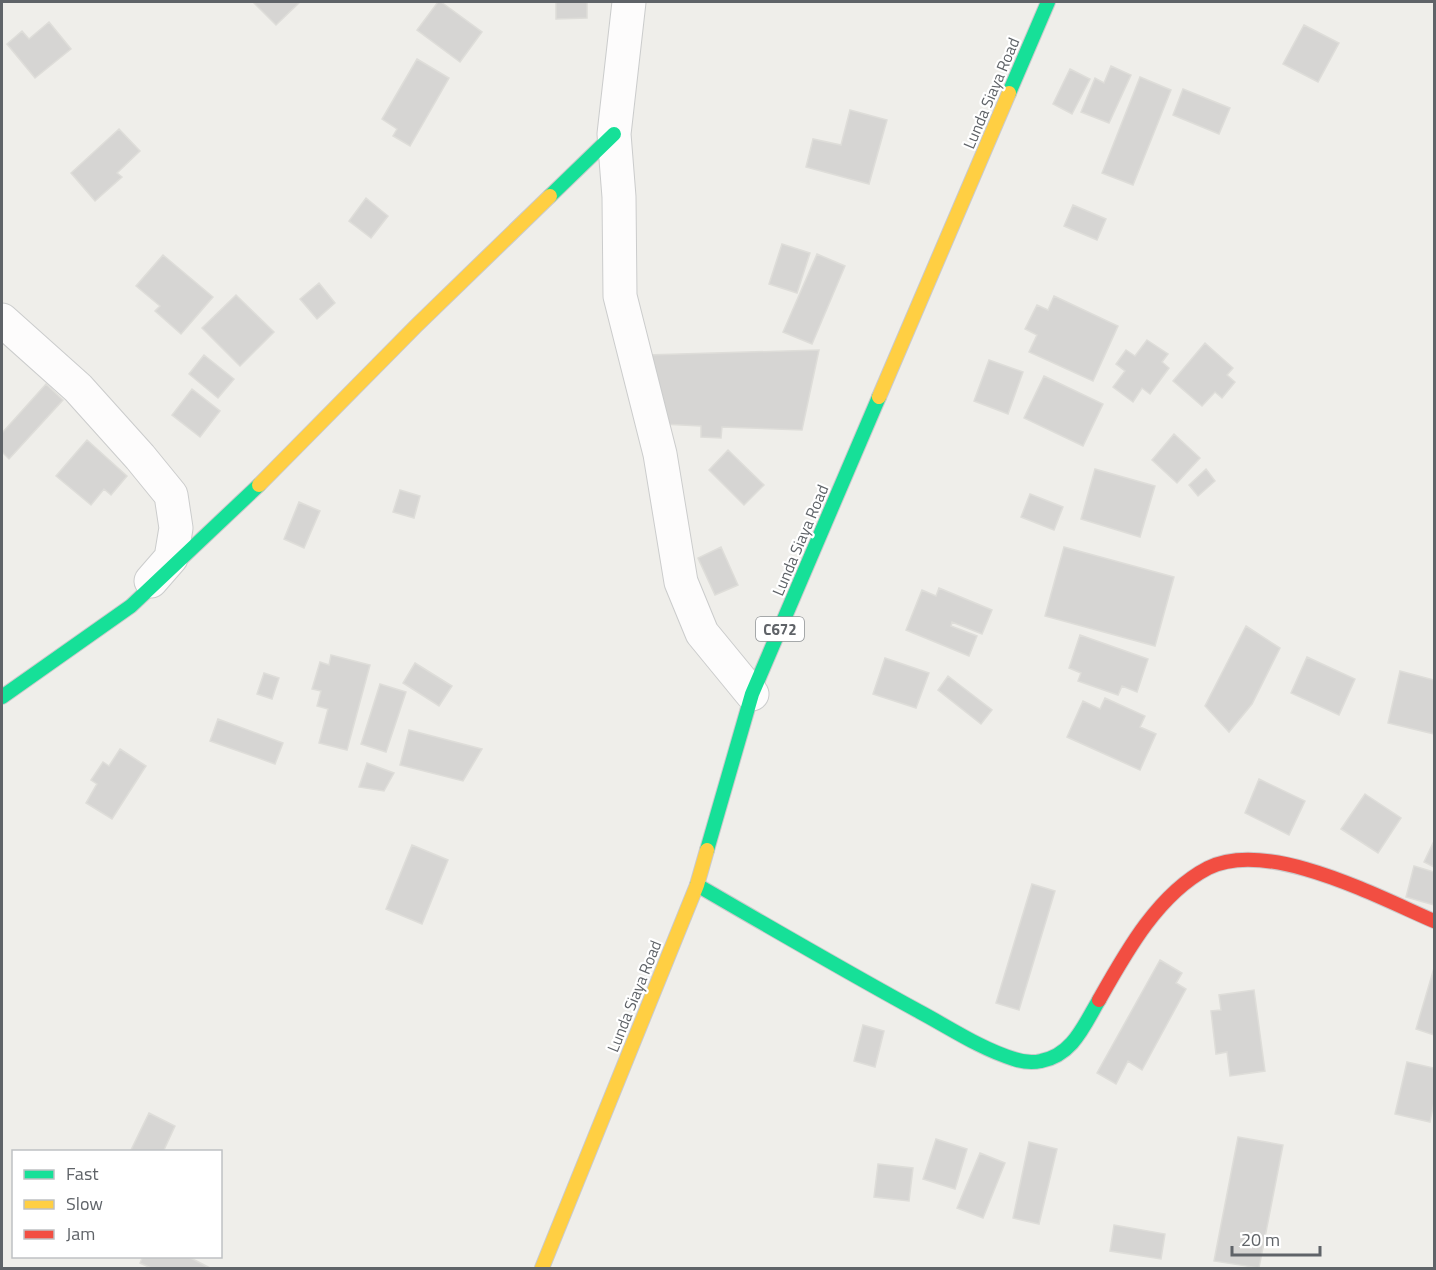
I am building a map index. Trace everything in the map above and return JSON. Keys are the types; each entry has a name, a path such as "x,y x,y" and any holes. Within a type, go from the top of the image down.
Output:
{"street":[{"path":"629,2 614,134 619,197 620,296 660,454 681,582 702,633 752,694"},
{"name":"Lunda Siaya Road","path":"542,1269 697,885 752,694 1048,2"},
{"path":"2,697 131,606 285,461 416,326 614,134"},
{"path":"2,320 78,388 171,495 176,528 171,558 131,606"},
{"path":"697,885 925,1014 1020,1061 1042,1062 1063,1053 1074,1042 1134,943 1158,911 1176,889 1211,867 1232,860 1301,867 1343,882 1434,921"}],"building":[{"path":"253,2 300,2 276,25"},
{"path":"438,2 482,32 460,62 417,30"},
{"path":"556,2 587,2 587,18 556,19"},
{"path":"49,22 71,49 35,78 7,44 22,31 29,39"},
{"path":"1304,25 1339,43 1318,82 1283,64"},
{"path":"417,59 449,78 410,146 393,136 397,129 382,119"},
{"path":"1111,66 1131,75 1109,123 1081,112 1095,78 1104,83"},
{"path":"1070,69 1090,79 1072,114 1053,104"},
{"path":"1140,77 1171,90 1133,185 1102,173"},
{"path":"1183,89 1230,108 1219,134 1173,115"},
{"path":"850,110 887,120 869,184 806,167 813,139 841,145"},
{"path":"119,129 140,151 117,173 122,177 95,201 71,173"},
{"path":"366,198 388,216 371,238 349,221"},
{"path":"1073,205 1106,219 1097,240 1064,226"},
{"path":"782,244 810,253 797,293 769,284"},
{"path":"817,254 845,266 812,344 783,332"},
{"path":"163,255 213,297 181,334 155,311 160,306 136,286"},
{"path":"319,283 335,303 317,319 300,299"},
{"path":"236,295 274,332 240,366 202,328"},
{"path":"1054,296 1118,326 1093,381 1029,352 1037,335 1025,329 1037,305 1048,310"},
{"path":"1147,340 1168,354 1162,362 1169,368 1150,394 1142,388 1133,402 1113,387 1125,371 1116,364 1126,350 1135,356"},
{"path":"1205,343 1233,368 1227,375 1235,382 1222,398 1215,392 1202,406 1173,381"},
{"path":"819,350 802,430 722,427 721,438 701,437 701,426 662,424 647,355"},
{"path":"204,355 234,379 218,398 189,374"},
{"path":"989,360 1023,372 1008,414 974,401"},
{"path":"1044,376 1103,404 1083,446 1024,418"},
{"path":"46,384 63,400 9,459 2,452 2,433"},
{"path":"192,389 220,411 200,437 172,415"},
{"path":"1174,434 1200,458 1177,483 1152,460"},
{"path":"87,440 127,476 111,495 104,489 91,505 56,476"},
{"path":"728,450 764,485 744,505 709,470"},
{"path":"1095,469 1155,486 1140,537 1081,519"},
{"path":"1206,469 1215,481 1198,496 1189,485"},
{"path":"400,490 420,496 414,518 393,512"},
{"path":"1030,494 1063,507 1054,530 1021,517"},
{"path":"299,502 320,511 304,548 284,539"},
{"path":"721,547 738,585 715,595 698,558"},
{"path":"1064,547 1174,577 1155,646 1045,616"},
{"path":"939,588 992,610 982,634 952,622 951,626 977,636 969,656 906,630 922,590 936,596"},
{"path":"1246,626 1280,648 1252,704 1229,732 1205,706"},
{"path":"1080,635 1148,659 1137,692 1122,686 1118,695 1078,681 1081,673 1069,668"},
{"path":"331,655 370,665 347,750 319,743 328,709 317,706 321,691 312,689 320,662 329,665"},
{"path":"1307,657 1355,679 1339,715 1291,693"},
{"path":"885,658 929,673 916,708 873,694"},
{"path":"415,663 452,686 439,706 403,683"},
{"path":"1400,671 1434,680 1434,734 1388,723"},
{"path":"264,673 279,678 272,699 257,694"},
{"path":"948,676 992,710 981,724 938,690"},
{"path":"380,684 406,692 386,752 361,744"},
{"path":"1105,698 1145,716 1140,727 1156,734 1140,770 1067,737 1083,701 1100,709"},
{"path":"218,719 283,743 275,764 210,741"},
{"path":"409,730 482,749 463,781 400,765"},
{"path":"120,749 146,766 112,819 86,803 97,784 91,780 103,762 109,766"},
{"path":"367,763 394,773 384,791 359,787"},
{"path":"1259,779 1305,801 1289,835 1245,813"},
{"path":"1365,794 1401,818 1378,853 1341,829"},
{"path":"1434,844 1434,867 1424,862"},
{"path":"412,845 448,860 422,924 386,909"},
{"path":"1414,866 1434,872 1434,905 1406,897"},
{"path":"1032,884 1055,891 1019,1010 996,1003"},
{"path":"1160,960 1182,973 1176,983 1186,989 1142,1070 1128,1061 1116,1084 1097,1073"},
{"path":"1434,968 1434,1035 1416,1029"},
{"path":"1254,990 1265,1071 1230,1076 1227,1052 1216,1054 1211,1011 1221,1010 1219,995"},
{"path":"863,1025 884,1031 875,1067 854,1061"},
{"path":"1407,1062 1434,1068 1434,1102 1430,1122 1395,1114"},
{"path":"149,1113 175,1126 164,1150 131,1150"},
{"path":"1238,1137 1283,1145 1259,1268 1214,1261"},
{"path":"936,1139 967,1149 955,1189 923,1179"},
{"path":"1029,1142 1057,1149 1039,1224 1013,1218"},
{"path":"980,1153 1005,1163 983,1218 957,1208"},
{"path":"878,1164 913,1168 909,1201 874,1197"},
{"path":"1114,1225 1165,1234 1161,1259 1110,1251"},
{"path":"142,1258 191,1258 210,1268 151,1268 140,1263"}],"traffic: fast":[{"path":"1009,93 1048,2"},
{"path":"550,196 614,134"},
{"path":"707,850 752,694 879,397"},
{"path":"2,697 131,606 259,485"},
{"path":"697,885 966,1038 1017,1060 1038,1062 1052,1058 1061,1052 1076,1038 1099,1000"}],"traffic: slow":[{"path":"879,397 1009,93"},
{"path":"259,485 416,326 550,196"},
{"path":"542,1268 697,885 707,850"}],"traffic: jam":[{"path":"1099,1000 1132,944 1174,893 1190,879 1208,868 1233,861 1261,860 1291,865 1322,874 1434,921"}]}
